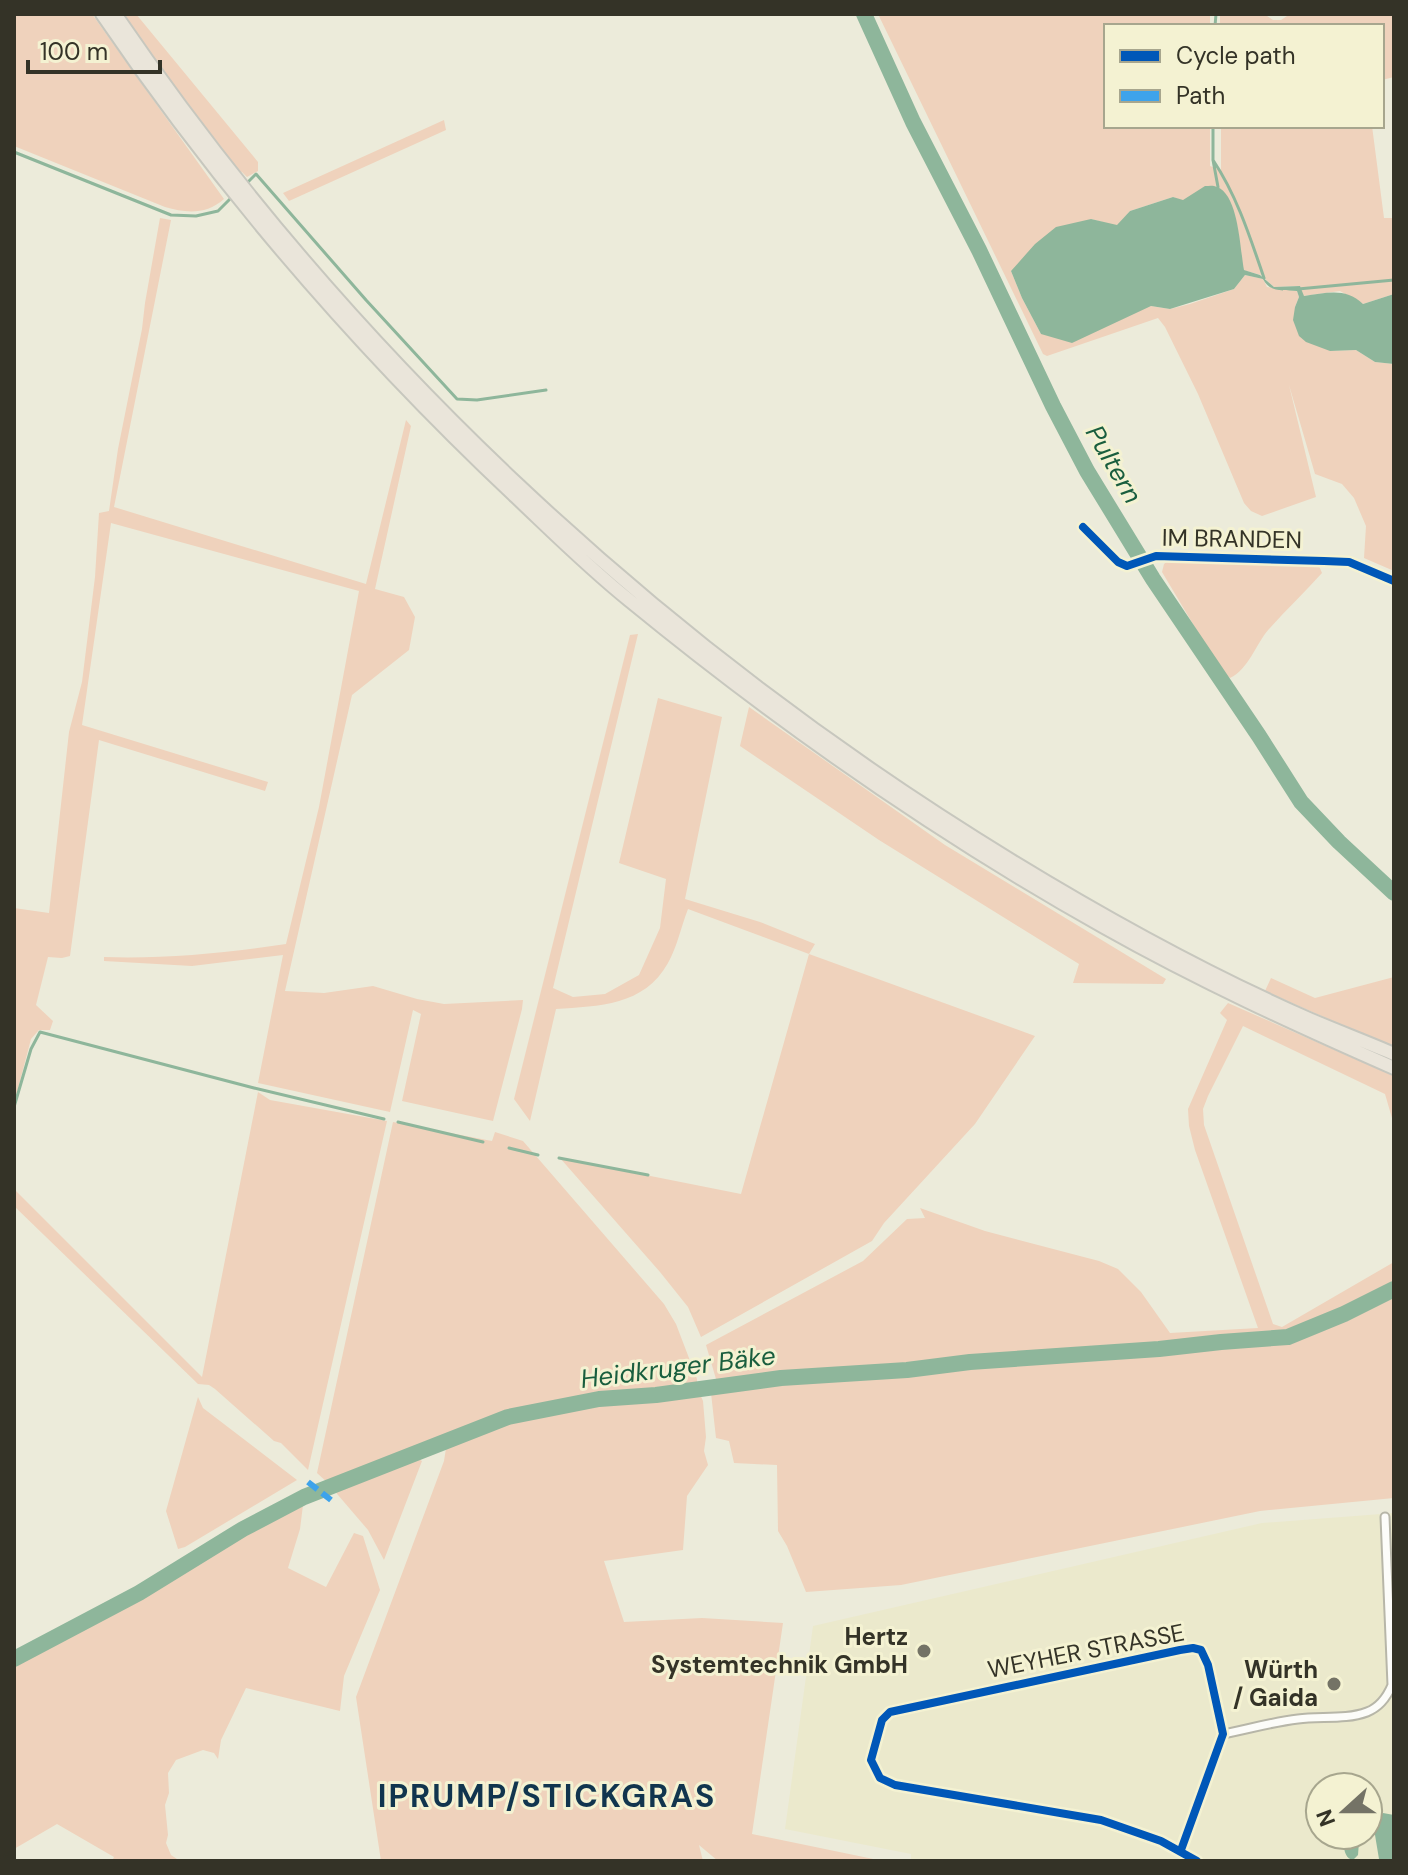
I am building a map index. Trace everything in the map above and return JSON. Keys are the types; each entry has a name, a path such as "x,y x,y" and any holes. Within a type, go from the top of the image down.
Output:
{"highway":[{"path":"102,14 143,73 318,292 383,365 476,460 627,599 820,747 1007,870 1196,976 1394,1068"},
{"path":"115,14 231,181"},
{"path":"247,200 483,452 624,582 726,665 865,766 1049,883 1201,966 1307,1018 1394,1054"}],"street":[{"name":"IM BRANDEN","path":"1083,527 1122,565 1127,566 1156,556 1349,562 1394,581"},
{"path":"1197,1861 1181,1850 1223,1734 1298,1719 1358,1715 1379,1706 1387,1696 1392,1685 1391,1594 1385,1517"},
{"name":"WEYHER STRASSE","path":"1181,1850 1101,1820 895,1785 880,1778 871,1760 882,1720 890,1712 1193,1648 1205,1655 1223,1734"}],"shaded area":[{"path":"14,14 92,14 224,199 203,210 165,207 14,146"},
{"path":"122,14 136,14 258,162 258,171 247,177 238,171"},
{"path":"878,14 1210,14 1210,24 1104,24 1104,128 1210,128 1210,166 1221,170 1221,128 1372,128 1384,218 1394,218 1394,294 1363,304 1340,291 1303,296 1300,286 1274,287 1261,275 1243,270 1237,224 1173,197 1130,211 1117,226 1091,219 1011,271 1041,334 1151,306 1170,309 1190,304 1234,289 1245,275 1263,279 1267,287 1297,291 1299,297 1295,307 1330,351 1356,350 1375,362 1394,364 1394,571 1364,558 1366,526 1354,498 1342,484 1315,474 1289,385 1316,497 1262,516 1244,503 1198,394 1158,318 1047,356 1043,354"},
{"path":"1220,14 1264,14 1273,20 1281,20 1290,14 1394,14 1394,77 1384,80 1384,24 1220,24"},
{"path":"444,120 446,130 289,201 283,193"},
{"path":"1205,186 1217,187 1230,201 1244,270 1260,275 1274,287 1300,286 1304,296 1343,293 1363,304 1394,294 1394,364 1375,362 1356,350 1330,351 1306,342 1299,336 1293,320 1299,297 1297,291 1273,289 1263,279 1245,275 1234,289 1170,309 1151,306 1072,343 1041,334 1011,271 1035,244 1056,227 1091,219 1117,225 1130,211 1173,197 1183,200"},
{"path":"160,218 171,220 114,507 366,584 406,420 411,426 375,589 404,597 415,617 409,650 352,695 285,991 324,993 373,986 444,1004 523,1000 493,1121 402,1101 421,1014 413,1010 390,1112 258,1083 283,955 192,966 104,961 104,957 195,955 286,944 319,807 359,591 111,523 82,725 268,782 265,791 99,740 70,956 48,957 36,1005 53,1021 50,1030 39,1030 31,1039 14,1104 14,908 49,913 69,732 82,682 95,577 99,513 109,511"},
{"path":"1178,559 1319,566 1322,573 1264,635 1242,669 1230,678 1221,671 1162,572 1164,564"},
{"path":"638,634 553,988 573,997 605,994 639,975 660,928 666,879 619,863 658,698 722,717 685,899 760,922 815,944 809,954 688,909 668,963 646,988 619,1001 556,1009 530,1121 514,1099 630,635"},
{"path":"749,707 945,845 1166,979 1163,984 1073,983 1079,964 879,840 740,746"},
{"path":"809,954 1035,1036 975,1124 884,1223 872,1241 701,1337 688,1307 560,1158 741,1194"},
{"path":"1394,977 1394,1048 1265,991 1271,978 1315,998"},
{"path":"1228,1003 1394,1076 1394,1125 1385,1094 1243,1026 1203,1109 1204,1125 1273,1324 1282,1327 1394,1262 1394,1498 1260,1511 901,1585 806,1592 778,1531 777,1465 734,1463 729,1441 716,1438 711,1393 780,1380 1272,1340 1271,1337 818,1373 715,1385 706,1345 863,1261 907,1219 925,1218 920,1208 985,1231 1099,1261 1118,1269 1141,1292 1170,1333 1258,1328 1189,1126 1188,1109 1227,1020 1220,1013"},
{"path":"258,1092 270,1100 387,1121 308,1470 281,1443 274,1441 215,1389 198,1384 14,1206 14,1189 202,1377"},
{"path":"393,1122 492,1141 495,1132 523,1141 664,1304 676,1324 697,1379 697,1388 596,1397 510,1414 329,1484 317,1473"},
{"path":"699,1392 703,1401 704,1451 708,1465 687,1496 683,1550 604,1561 624,1622 702,1618 783,1623 752,1834 883,1861 718,1861 699,1845 703,1861 381,1861 356,1697 444,1461 447,1442 508,1418 598,1400"},
{"path":"198,1397 203,1408 297,1480 178,1549 166,1511"},
{"path":"413,1456 422,1461 384,1560 368,1530 332,1488"},
{"path":"304,1497 300,1529 288,1568 326,1587 354,1533 363,1536 380,1590 344,1676 340,1711 246,1688 221,1740 218,1759 214,1753 203,1750 176,1760 168,1773 166,1843 171,1855 180,1861 112,1861 114,1857 57,1824 14,1849 14,1661 141,1593 244,1529"},
{"path":"1394,1513 1394,1861 911,1861 911,1854 785,1829 813,1626 1262,1523"},
{"path":"1384,1813 1394,1815 1394,1861 1379,1861 1377,1851 1384,1851"},
{"path":"1345,1851 1358,1851 1353,1860"}],"waterway":[{"name":"Pultern","path":"864,14 913,122 1087,471 1153,579 1301,802 1394,893"},
{"path":"1215,24 1216,14"},
{"path":"1213,128 1213,160 1218,187"},
{"path":"14,152 171,215 196,216 218,211 233,196"},
{"path":"1213,160 1236,202 1264,278"},
{"path":"247,183 256,174 457,399 477,400 546,390"},
{"path":"1298,289 1394,280"},
{"path":"14,1107 31,1049 40,1032 384,1119"},
{"path":"398,1122 483,1142"},
{"path":"509,1148 538,1155"},
{"path":"559,1158 648,1175"},
{"name":"Heidkruger Bäke","path":"14,1659 139,1593 243,1529 304,1497 508,1417 599,1399 656,1395 781,1378 1288,1337 1394,1289"}],"marked path":[{"path":"308,1482 331,1500"}],"cycle path":[{"path":"1083,527 1118,562 1127,566 1156,556 1349,562 1394,581"},
{"path":"1181,1850 1223,1734 1208,1665 1201,1650 1180,1650 890,1712 882,1720 871,1760 880,1778 895,1785 1101,1820 1161,1841 1197,1861"}],"place":[{"name":"Hertz Systemtechnik GmbH","path":"924,1651"},
{"name":"Würth / Gaida","path":"1334,1684"}],"district":[{"name":"IPRUMP/STICKGRAS","path":"547,1796"}]}
